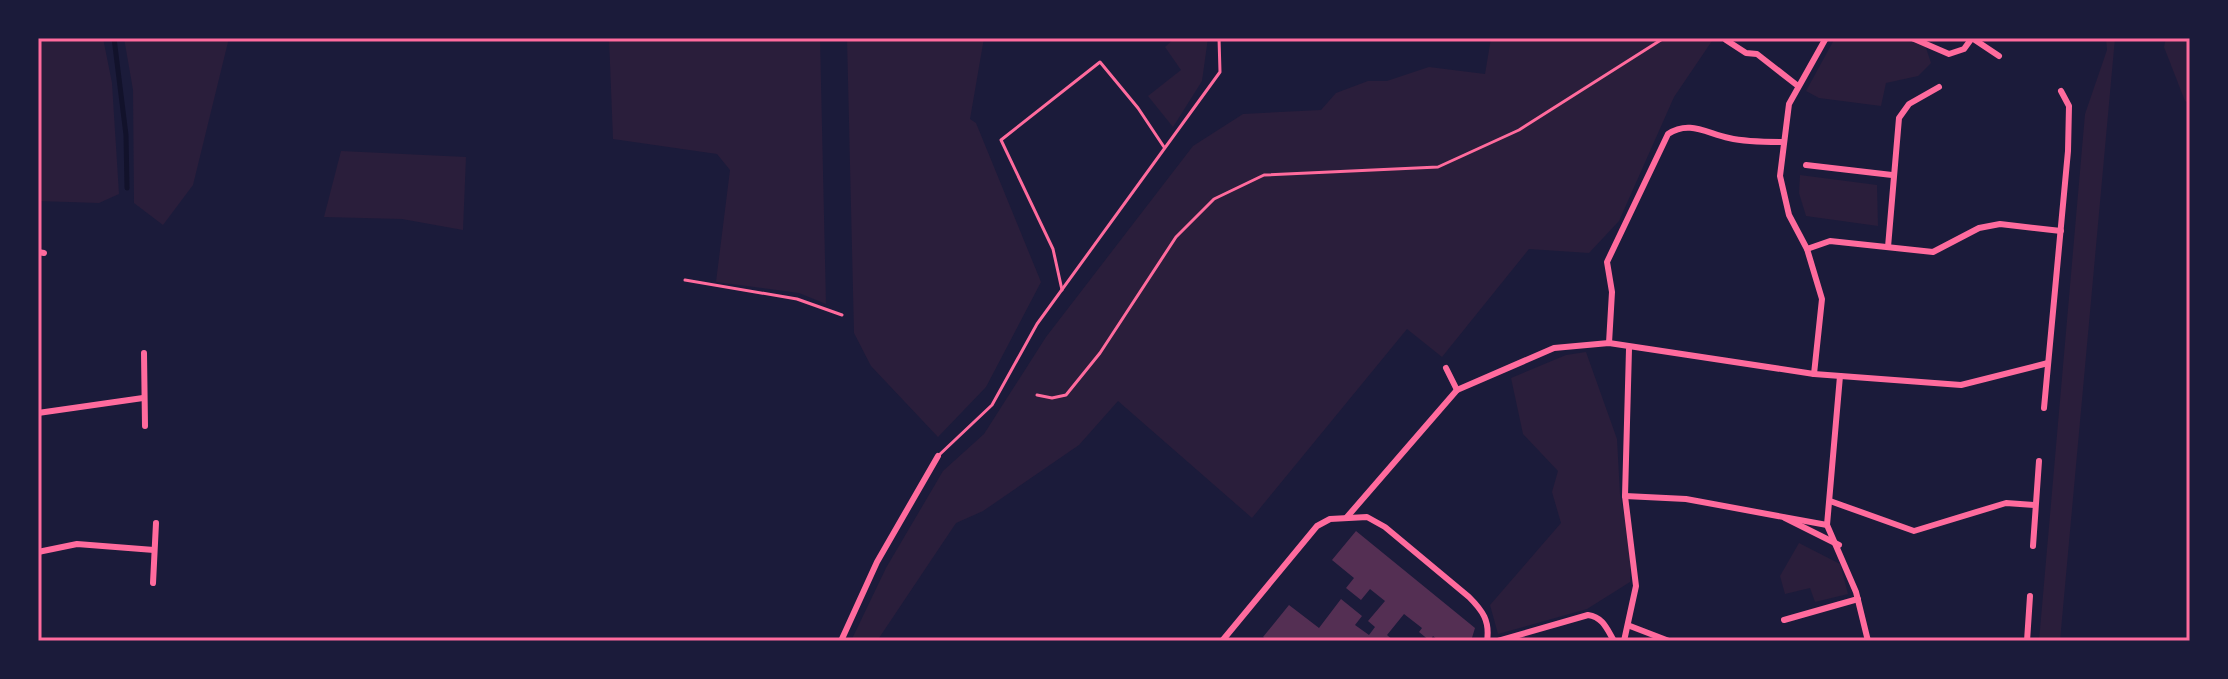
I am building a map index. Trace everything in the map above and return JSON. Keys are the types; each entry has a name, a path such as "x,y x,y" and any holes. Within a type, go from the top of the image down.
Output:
{"street":[{"path":"1814,374 1822,299 1807,249 1789,215 1780,176 1789,104 1826,38"},
{"path":"1912,38 1949,54 1964,49 1972,38 1999,56"},
{"path":"1726,40 1746,53 1757,54 1798,86"},
{"path":"1888,247 1892,175 1901,111 1939,87"},
{"path":"2044,408 2069,106 2061,91"},
{"path":"1609,343 1612,292 1607,262 1668,134 1678,127 1692,127 1736,139 1782,142"},
{"path":"1806,165 1892,175"},
{"path":"1807,249 1830,241 1933,252 1979,228 2000,224 2061,231"},
{"path":"1347,517 1457,390 1554,348 1609,343 1629,349 1814,374 1961,385 2048,363"},
{"path":"1624,641 1630,626 1636,586 1625,496 1629,349"},
{"path":"144,353 145,426"},
{"path":"1446,368 1457,390"},
{"path":"1840,376 1827,525 1839,545 1858,599 1868,641"},
{"path":"38,413 143,398"},
{"path":"841,641 877,562 938,456"},
{"path":"2033,546 2039,461"},
{"path":"1625,496 1686,499 1827,525"},
{"path":"1830,501 1914,531 2006,503 2035,505"},
{"path":"1778,515 1839,545"},
{"path":"1222,641 1317,526 1347,517 1367,517 1385,527 1469,597 1486,618 1489,627 1487,641"},
{"path":"153,583 156,523"},
{"path":"38,552 91,544 154,550"},
{"path":"2027,641 2030,596"},
{"path":"1784,620 1858,599"},
{"path":"1498,641 1588,615 1597,616 1614,641"},
{"path":"1630,626 1669,641"}],"lane":[{"path":"938,456 992,405 1037,324 1220,72 1219,38"},
{"path":"1037,395 1052,398 1066,395 1100,353 1176,237 1214,199 1264,175 1438,167 1519,130 1664,38"},
{"path":"1062,290 1053,249 1001,140 1100,62 1138,108 1164,147"},
{"path":"685,280 797,299 842,315"}],"shaded area":[{"path":"38,38 103,38 112,83 119,194 99,203 38,201"},
{"path":"124,38 229,38 193,185 163,225 134,203 133,90"},
{"path":"609,38 820,38 826,304 799,293 716,282 730,170 717,154 613,139"},
{"path":"847,38 984,38 970,119 976,123 1041,282 986,387 938,437 871,366 854,333"},
{"path":"1175,38 1208,38 1202,81 1173,127 1148,96 1181,70 1165,47"},
{"path":"1491,38 1714,38 1674,97 1619,221 1589,253 1529,249 1442,357 1407,329 1252,518 1118,401 1079,445 983,511 956,523 877,641 851,641 886,568 943,471 984,434 1046,337 1193,146 1243,114 1321,110 1336,93 1368,81 1387,81 1429,67 1485,74"},
{"path":"1835,38 1916,38 1924,42 1931,63 1918,76 1886,83 1881,106 1819,98 1806,91"},
{"path":"2106,38 2115,38 2060,641 2039,641 2085,114 2107,50"},
{"path":"2166,38 2190,38 2190,104 2185,101 2164,47"},
{"path":"341,151 466,157 463,230 402,219 324,217"},
{"path":"1800,175 1877,185 1878,226 1806,216 1799,193"},
{"path":"1586,352 1617,439 1620,494 1630,546 1630,582 1587,609 1498,634 1490,605 1561,523 1552,492 1558,471 1523,434 1511,378 1566,355"},
{"path":"1799,543 1840,564 1848,594 1815,602 1810,588 1785,594 1780,576"}],"building":[{"path":"1356,531 1475,628 1471,641 1439,641 1433,636 1430,641 1419,632 1422,628 1404,614 1387,635 1394,641 1268,641 1263,637 1289,605 1319,628 1341,599 1362,616 1355,625 1369,635 1375,627 1368,621 1385,601 1370,589 1361,600 1346,588 1354,578 1332,560"}],"waterway":[{"path":"114,38 126,135 127,188"}]}
